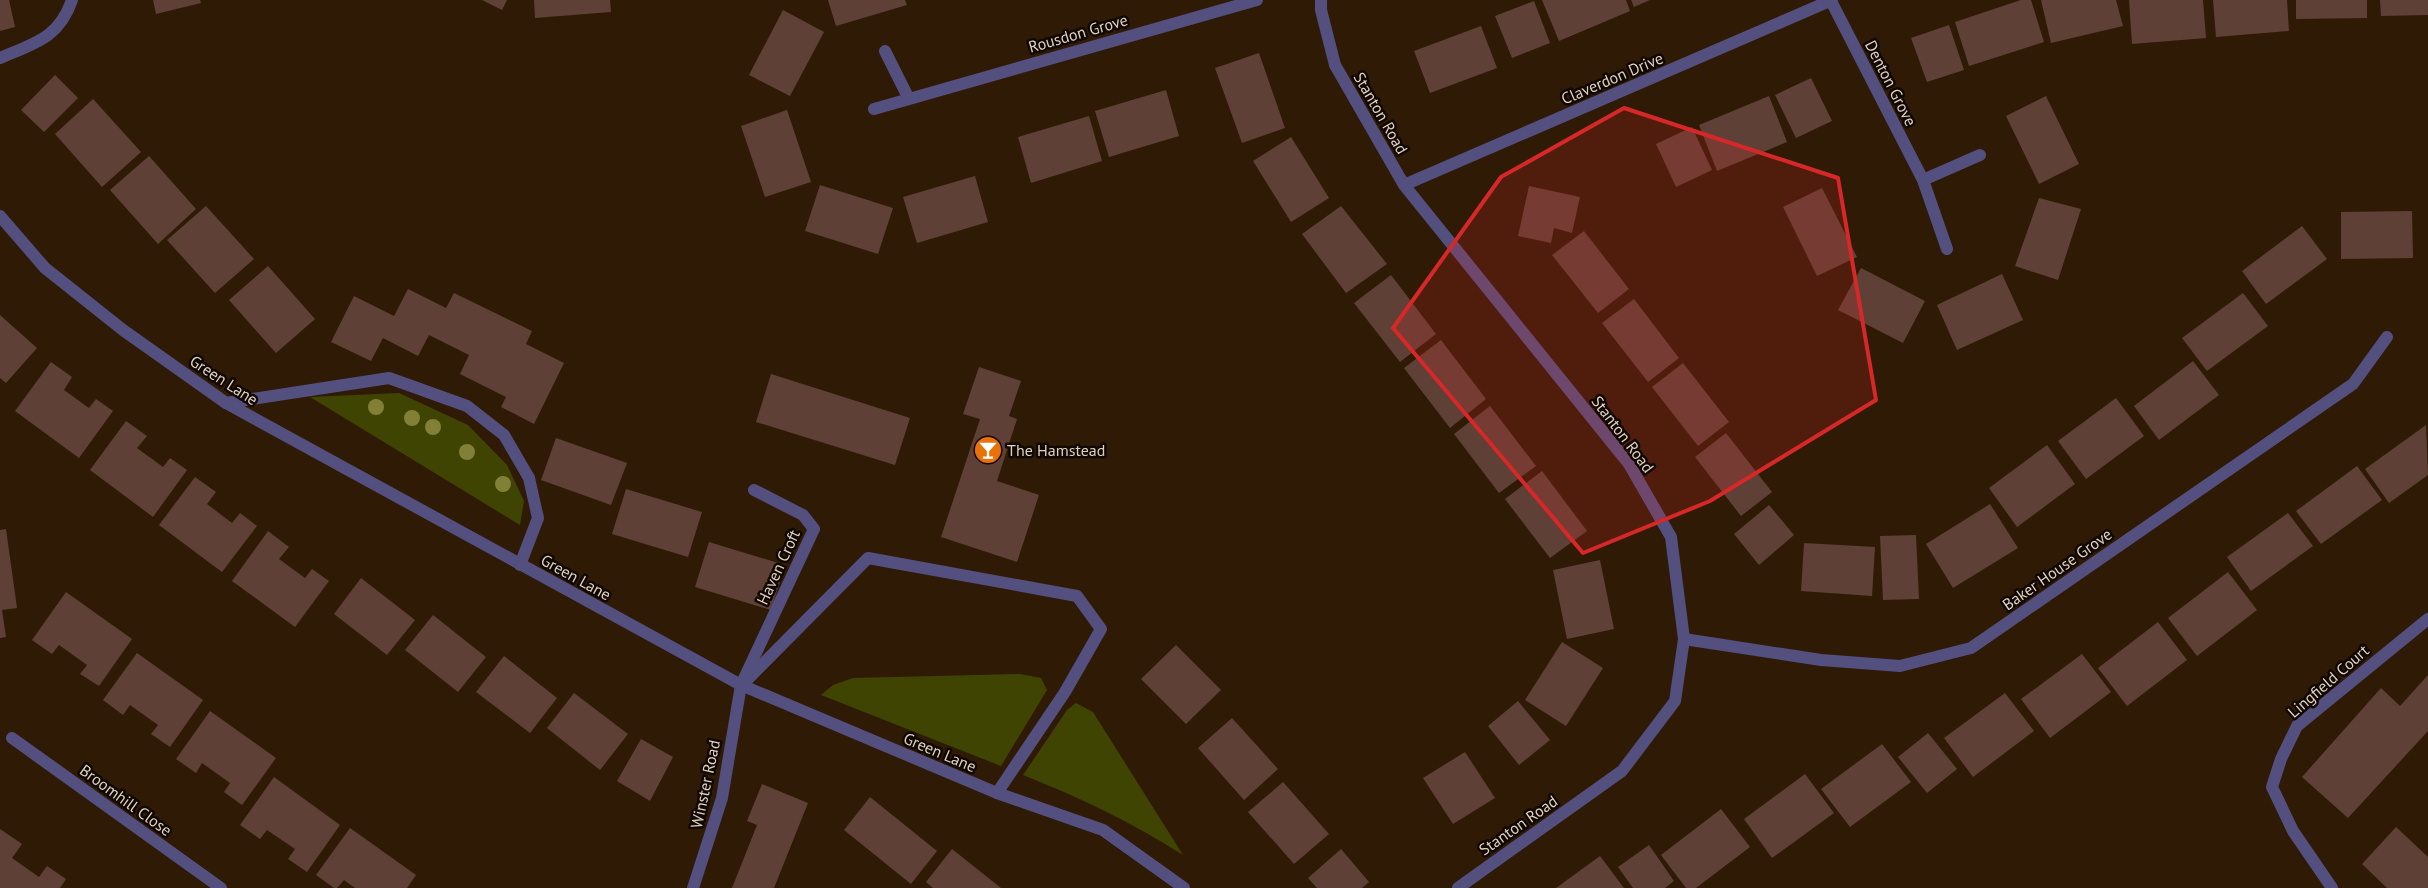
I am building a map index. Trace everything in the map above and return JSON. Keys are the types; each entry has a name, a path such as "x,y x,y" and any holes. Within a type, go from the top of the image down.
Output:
{"street":[{"path":"0,58 43,40 66,18 72,0"},
{"name":"Rousdon Grove","path":"874,109 908,97 1257,0"},
{"name":"Stanton Road","path":"1321,0 1321,10 1335,65 1404,185 1629,464 1670,537 1684,640 1675,701 1622,771 1458,888"},
{"name":"Claverdon Drive","path":"1404,185 1832,0"},
{"name":"Denton Grove","path":"1832,0 1923,180 1947,249"},
{"path":"885,51 908,97"},
{"path":"1923,180 1980,155"},
{"name":"Green Lane","path":"0,216 45,268 123,330 226,403 741,686 997,793 1103,830 1184,888"},
{"name":"Baker House Grove","path":"1684,640 1821,660 1900,666 1971,648 2353,384 2387,337"},
{"path":"226,403 389,378 467,406 504,436 529,478 538,518 520,565"},
{"name":"Haven Croft","path":"741,686 814,529 803,515 754,490"},
{"path":"741,686 868,558 1077,596 1101,629 1065,692 997,793"},
{"name":"Lingfield Court","path":"2332,888 2293,830 2272,787 2281,759 2297,726 2428,619"},
{"name":"Winster Road","path":"693,888 722,798 741,686"},
{"name":"Broomhill Close","path":"12,738 221,888"}],"highlighted area":[{"path":"1624,108 1838,178 1876,400 1710,501 1583,553 1393,328 1501,177"}],"green space":[{"path":"399,393 468,425 507,465 524,501 520,525 310,397"},
{"path":"1020,674 1041,678 1047,690 1001,766 821,695 833,685 853,678"},
{"path":"1076,703 1093,712 1183,855 1105,811 1023,775 1067,710"}],"building":[{"path":"0,0 9,0 15,27 0,31"},
{"path":"153,0 200,0 201,3 156,14"},
{"path":"482,0 507,0 502,10"},
{"path":"534,0 610,0 611,12 535,18"},
{"path":"828,0 905,0 907,5 836,26"},
{"path":"1542,0 1626,0 1630,11 1559,41"},
{"path":"1631,0 1650,0 1634,7"},
{"path":"2021,0 2031,0 2044,42 1969,66 1955,22"},
{"path":"2041,0 2116,0 2123,26 2051,43"},
{"path":"2129,0 2203,0 2206,38 2132,44"},
{"path":"2213,0 2287,0 2289,31 2216,37"},
{"path":"2296,0 2367,0 2367,18 2296,19"},
{"path":"2380,0 2428,0 2428,15 2381,16"},
{"path":"1534,1 1550,43 1512,58 1495,16"},
{"path":"783,10 824,32 790,96 749,75"},
{"path":"1949,25 1964,70 1927,82 1911,38"},
{"path":"1481,26 1497,68 1430,93 1414,51"},
{"path":"1259,53 1285,128 1242,143 1215,68"},
{"path":"55,75 78,98 44,132 21,110"},
{"path":"1811,78 1832,121 1796,138 1775,95"},
{"path":"1166,90 1179,136 1109,157 1095,111"},
{"path":"1769,96 1787,142 1717,171 1699,125"},
{"path":"2046,96 2079,164 2039,184 2006,116"},
{"path":"93,99 141,152 102,187 55,134"},
{"path":"787,110 811,182 765,197 741,126"},
{"path":"1089,116 1102,161 1031,183 1018,137"},
{"path":"1692,127 1712,170 1676,187 1656,144"},
{"path":"1291,137 1329,198 1291,222 1253,161"},
{"path":"149,156 196,209 158,244 110,190"},
{"path":"975,176 988,222 917,243 903,197"},
{"path":"820,185 893,208 878,254 805,231"},
{"path":"1529,186 1580,197 1572,233 1554,228 1551,243 1518,236"},
{"path":"1822,188 1857,257 1817,276 1783,207"},
{"path":"2039,198 2081,209 2058,280 2015,266"},
{"path":"206,206 254,259 215,293 167,240"},
{"path":"1341,206 1387,264 1346,293 1302,234"},
{"path":"2412,211 2413,258 2341,259 2341,212"},
{"path":"2302,226 2327,259 2266,304 2242,271"},
{"path":"1584,231 1629,289 1598,313 1552,255"},
{"path":"268,266 315,319 276,353 229,300"},
{"path":"1861,268 1925,301 1903,343 1838,310"},
{"path":"2002,274 2023,320 1957,350 1937,305"},
{"path":"1391,275 1436,334 1400,362 1354,303"},
{"path":"408,289 446,308 454,293 532,331 526,344 564,363 534,424 501,407 506,397 460,374 469,355 429,335 418,356 383,338 371,361 331,342 354,296 394,316"},
{"path":"2243,293 2268,326 2207,371 2182,338"},
{"path":"1634,299 1679,358 1648,382 1602,323"},
{"path":"0,315 37,348 6,383 0,378"},
{"path":"1441,340 1486,399 1450,428 1404,368"},
{"path":"2193,361 2219,395 2159,440 2134,406"},
{"path":"51,362 72,377 64,390 89,408 96,399 113,411 79,458 15,411"},
{"path":"1683,363 1729,422 1698,446 1652,387"},
{"name":"The Hamstead","path":"979,367 1021,381 1009,416 1017,419 997,481 1039,495 1017,562 941,537 980,419 963,414"},
{"path":"771,374 910,418 895,465 756,422"},
{"path":"2116,398 2144,436 2086,479 2058,441"},
{"path":"1490,406 1536,466 1499,493 1454,434"},
{"path":"126,421 147,436 137,448 163,467 170,458 187,470 153,517 90,470"},
{"path":"2426,425 2428,475 2389,503 2365,469"},
{"path":"1726,433 1772,492 1741,516 1695,457"},
{"path":"556,438 627,463 611,505 541,480"},
{"path":"2047,445 2075,484 2017,527 1989,488"},
{"path":"2357,466 2382,500 2321,544 2296,511"},
{"path":"1542,471 1587,531 1550,558 1505,499"},
{"path":"195,477 216,492 207,504 232,523 240,513 257,526 222,572 159,525"},
{"path":"626,489 702,512 688,557 612,534"},
{"path":"1990,504 2018,548 1953,588 1926,544"},
{"path":"1769,505 1794,535 1759,565 1734,534"},
{"path":"2288,513 2313,546 2251,591 2227,557"},
{"path":"6,529 17,608 2,610 6,637 0,638 0,530"},
{"path":"268,531 289,547 279,559 305,578 312,569 329,581 295,627 232,581"},
{"path":"1916,535 1919,599 1883,600 1880,536"},
{"path":"709,542 785,565 771,610 695,587"},
{"path":"1804,543 1875,547 1872,596 1801,591"},
{"path":"1600,560 1614,629 1567,639 1553,570"},
{"path":"2228,572 2257,610 2197,656 2168,618"},
{"path":"361,578 415,620 387,655 334,614"},
{"path":"66,592 132,639 99,686 80,674 87,665 59,645 52,654 32,640"},
{"path":"433,615 486,657 458,692 405,650"},
{"path":"2158,622 2187,660 2127,706 2098,668"},
{"path":"1562,642 1603,668 1566,726 1525,700"},
{"path":"1176,645 1221,690 1186,724 1141,679"},
{"path":"137,653 203,700 170,747 151,734 158,725 130,705 123,715 103,700"},
{"path":"2082,654 2111,692 2050,738 2021,699"},
{"path":"504,656 557,698 530,733 476,692"},
{"path":"2428,675 2428,731 2348,818 2302,777 2381,688 2400,706"},
{"path":"574,693 628,734 600,770 547,728"},
{"path":"2005,693 2034,731 1973,777 1944,738"},
{"path":"1518,701 1550,740 1519,765 1488,726"},
{"path":"210,711 276,758 242,805 224,792 230,783 202,763 196,773 176,759"},
{"path":"1232,718 1278,769 1244,800 1198,748"},
{"path":"1928,733 1957,769 1927,793 1898,757"},
{"path":"641,739 673,757 650,801 617,781"},
{"path":"1882,744 1911,782 1850,827 1821,789"},
{"path":"1465,752 1495,798 1453,824 1423,778"},
{"path":"1805,774 1834,813 1772,858 1744,819"},
{"path":"274,777 340,825 307,872 288,859 295,849 267,830 260,839 240,825"},
{"path":"1283,782 1329,834 1294,864 1248,812"},
{"path":"762,784 808,803 774,888 732,888 757,825 747,821"},
{"path":"870,797 937,851 911,884 844,830"},
{"path":"1721,809 1750,847 1696,888 1686,888 1661,855"},
{"path":"2396,827 2428,857 2428,888 2387,888 2362,864"},
{"path":"350,828 416,875 407,888 355,888 344,880 337,888 334,888 316,875"},
{"path":"0,829 22,844 12,858 39,877 47,866 66,879 60,888 0,888"},
{"path":"1649,845 1674,881 1665,888 1633,888 1618,867"},
{"path":"952,849 1001,888 933,888 926,882"},
{"path":"1341,849 1369,882 1362,888 1317,888 1308,878"},
{"path":"1600,856 1624,888 1556,888"}],"place":[{"name":"The Hamstead","path":"988,450"}]}
